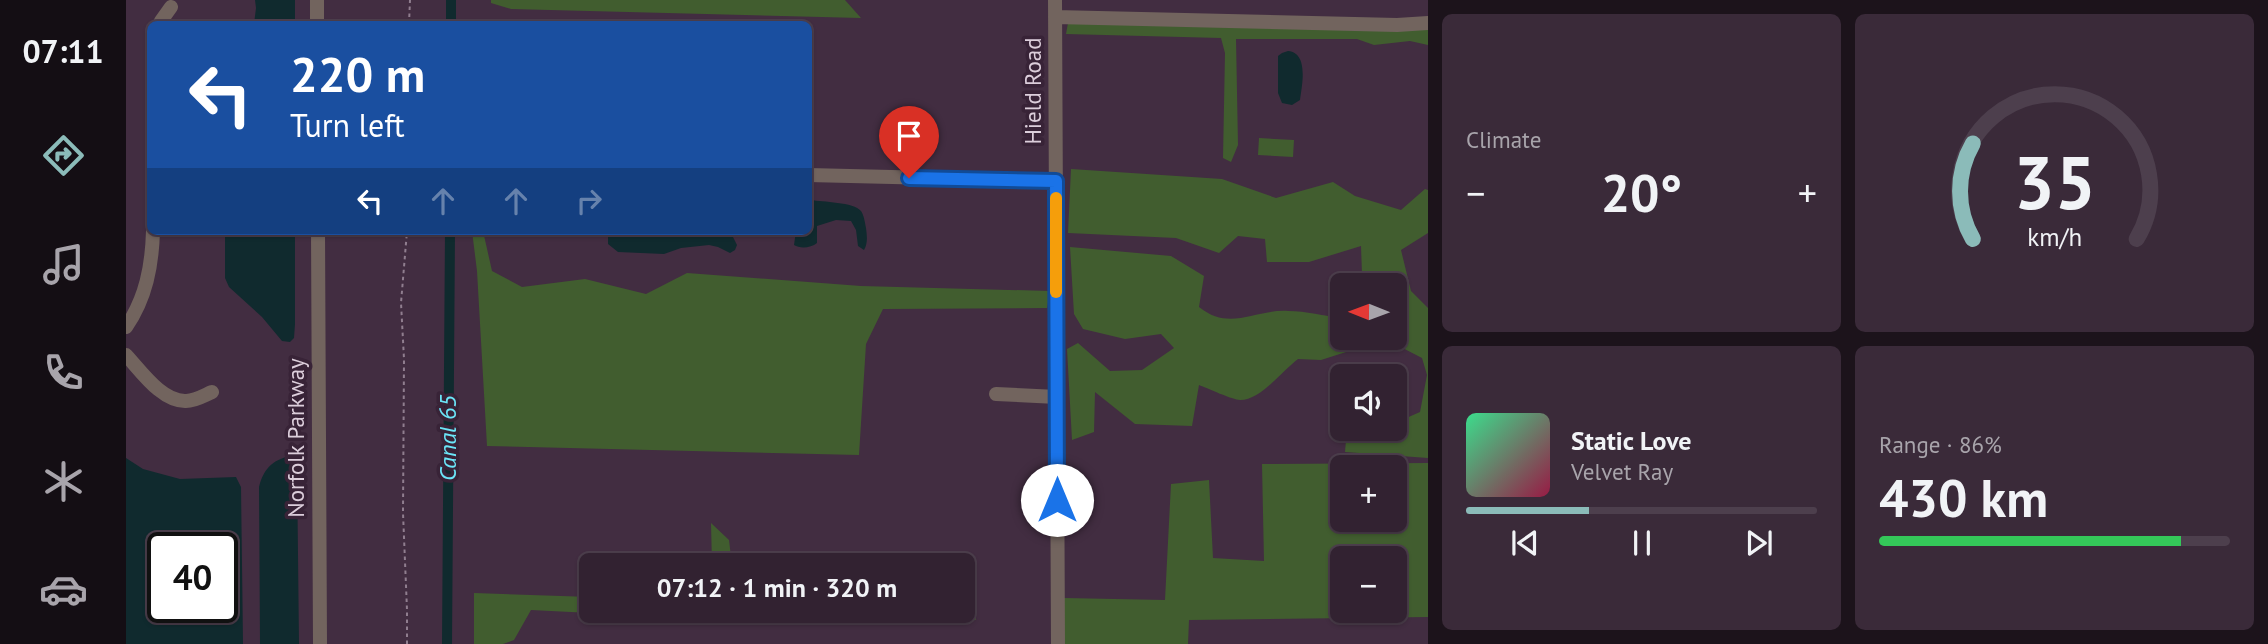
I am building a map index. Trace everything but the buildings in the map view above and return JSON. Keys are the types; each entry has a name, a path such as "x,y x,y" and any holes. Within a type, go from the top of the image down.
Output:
{"street":[{"path":"317,0 317,21"},
{"name":"Hield Road","path":"1055,0 1058,644"},
{"path":"161,21 171,7"},
{"path":"1055,17 1428,23"},
{"path":"812,175 1056,181"},
{"path":"126,327 149,279 153,235"},
{"name":"Norfolk Parkway","path":"318,235 320,644"},
{"path":"126,355 170,398 183,402 212,392"},
{"path":"996,394 1057,397"}],"path":[{"path":"409,21 410,0"},
{"path":"407,235 401,303 407,644"}],"green space":[{"path":"491,0 845,0 861,18 511,9 491,3"},
{"path":"1068,23 1428,29 1428,45 1410,41 1374,45 1357,39 1236,39 1238,145 1231,162 1223,158 1225,53 1221,38 1066,34"},
{"path":"1259,138 1294,140 1293,157 1258,155"},
{"path":"1071,169 1222,179 1276,198 1333,182 1355,196 1401,210 1425,189 1428,190 1428,233 1401,250 1407,273 1362,273 1361,246 1309,262 1267,262 1265,239 1238,236 1219,253 1176,238 1068,233"},
{"path":"472,235 484,235 492,271 522,287 585,279 646,294 687,273 861,286 1050,291 1047,308 883,309 866,344 859,455 487,446"},
{"path":"1070,247 1171,256 1204,276 1199,307 1221,318 1243,318 1276,311 1330,316 1330,350 1352,350 1321,360 1298,359 1263,390 1248,399 1226,396 1199,385 1192,426 1135,424 1095,392 1094,432 1072,440 1067,349 1078,343 1110,371 1142,370 1174,348 1161,334 1125,339 1083,329 1074,314"},
{"path":"1407,275 1411,291 1428,308 1428,458 1345,452 1346,441 1407,441 1407,418 1420,412 1427,375 1422,358 1406,350"},
{"path":"1407,463 1428,463 1428,617 1407,617 1407,546 1330,546 1330,618 1189,620 1188,644 1064,644 1064,598 1165,600 1171,484 1209,480 1213,558 1264,561 1262,464 1330,464 1330,532 1407,532"},
{"path":"711,523 729,540 731,553 712,553"},
{"path":"474,593 579,597 579,612 531,610 514,640 503,644 474,644"}],"shaded area":[{"path":"255,0 295,0 295,21 254,21"},
{"path":"1288,51 1299,57 1303,71 1300,100 1292,105 1282,103 1278,93 1278,56"},
{"path":"812,200 845,204 861,211 867,234 864,250 858,246 856,230 851,221 836,220 817,226 817,243 806,247 794,245 795,235 812,235"},
{"path":"225,235 295,235 294,338 290,342 282,341 262,317 229,287 225,278"},
{"path":"608,235 733,235 737,245 730,253 709,245 681,248 664,254 618,252 608,244"},
{"path":"294,455 297,465 299,644 260,644 259,487 271,465"},
{"path":"126,458 143,469 180,479 236,477 241,487 243,644 126,644"}],"waterway":[{"name":"Canal 65","path":"451,0 451,21"},
{"name":"Canal 65","path":"447,644 450,235"}],"slow traffic":[{"path":"1056,198 1056,292"}],"route":[{"path":"909,178 1056,181 1057,500"}]}
